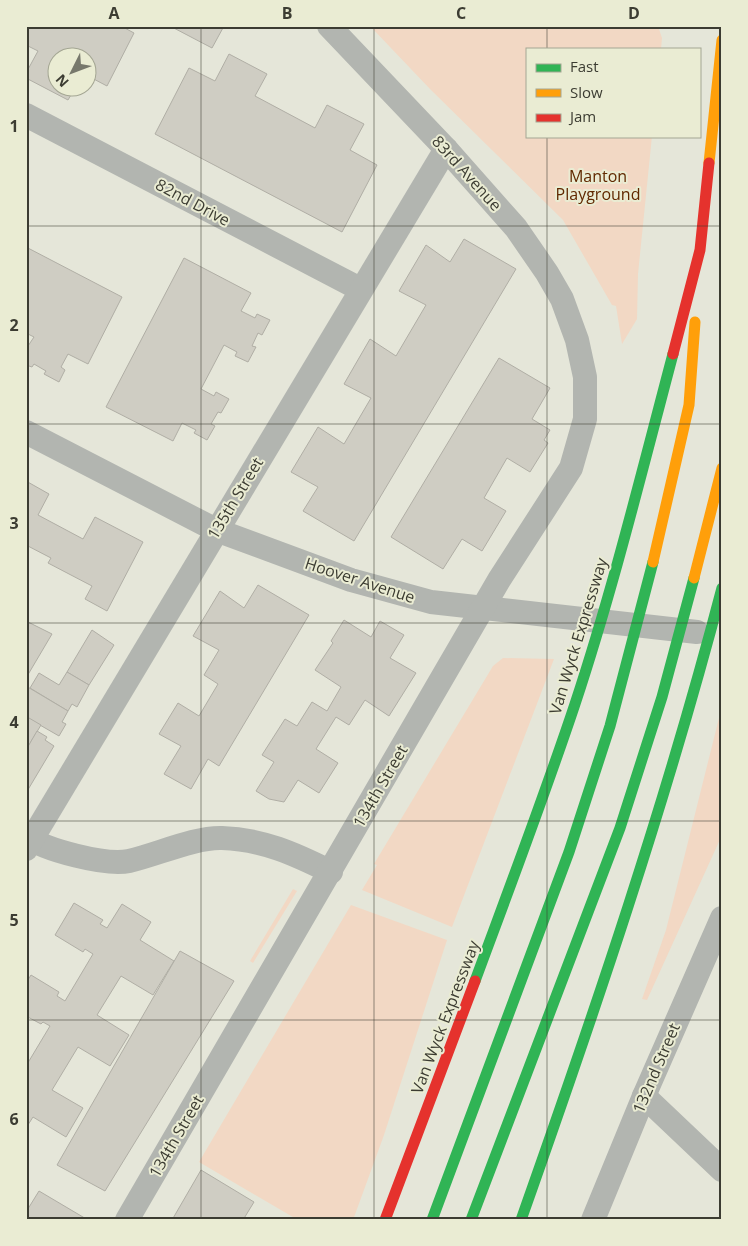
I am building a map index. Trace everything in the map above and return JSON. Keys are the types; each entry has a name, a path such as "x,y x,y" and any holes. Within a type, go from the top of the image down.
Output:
{"highway":[{"name":"Van Wyck Expressway","path":"385,1220 508,894 575,703 623,544 700,250 722,40"},
{"path":"432,1220 569,852 624,674 662,530 689,405 700,250"},
{"path":"471,1220 583,927 640,771 667,679 722,468"},
{"path":"521,1220 639,880 687,721 722,588"}],"street":[{"name":"83rd Avenue","path":"329,26 446,148 516,228 547,273 562,299 576,340"},
{"name":"82nd Drive","path":"26,115 360,289"},
{"name":"135th Street","path":"28,842 446,148"},
{"name":"134th Street","path":"127,1220 483,608 571,468 585,419 585,377 576,340"},
{"name":"Hoover Avenue","path":"26,432 216,530 351,580 432,602 722,634"},
{"path":"28,842 70,856 126,862 220,838 256,841 288,850 331,872"},
{"name":"132nd Street","path":"593,1220 644,1096 722,918"},
{"path":"644,1096 722,1170"}],"green space":[{"name":"Manton Playground","path":"370,26 658,26 662,38 661,48 526,48 526,138 652,138 638,274 637,319 622,344 616,306 612,305 563,220 430,89"},
{"path":"503,658 554,659 452,927 362,890 377,865 374,864 493,666"},
{"path":"722,706 722,835 647,1000 642,999 666,930"},
{"path":"293,889 297,891 253,963 250,961"},
{"path":"351,905 447,940 384,1135 353,1220 298,1220 199,1162"}],"building":[{"path":"26,26 121,26 134,33 107,86 98,81 98,48 48,48 48,90 26,78 26,73 38,51 26,45"},
{"path":"170,26 224,26 212,48"},
{"path":"229,54 267,74 255,96 315,128 327,105 364,124 350,150 377,165 342,232 155,134 189,68 215,81"},
{"path":"464,239 516,269 354,541 303,511 318,487 291,472 318,427 344,444 371,398 344,384 370,339 396,356 426,305 399,291 426,245 450,262"},
{"path":"26,247 122,297 88,364 68,354 61,367 65,370 59,382 44,374 46,371 34,364 32,367 26,365 26,349 34,337 26,333"},
{"path":"184,258 251,293 241,311 255,318 257,314 270,320 262,335 258,333 252,346 256,347 248,362 235,356 237,352 224,345 201,389 214,396 216,392 229,399 221,413 218,412 211,424 215,426 207,440 194,433 196,430 182,423 173,441 106,407"},
{"path":"499,358 550,388 532,419 550,430 544,440 548,443 530,472 507,458 484,498 506,511 482,551 462,539 443,569 391,537"},
{"path":"26,481 49,494 38,515 83,539 95,517 143,542 107,611 85,599 92,586 48,563 51,558 26,545"},
{"path":"258,585 309,615 219,766 208,759 191,789 164,774 181,746 159,734 178,703 199,716 218,684 204,675 219,650 193,636 220,591 244,608"},
{"path":"344,620 371,637 380,621 404,635 390,658 416,673 389,716 365,700 349,725 336,717 316,749 338,763 319,793 298,780 284,802 269,799 256,791 274,762 262,755 285,719 297,726 312,702 327,711 341,687 315,670 333,643 331,641"},
{"path":"26,621 52,634 26,678"},
{"path":"92,630 114,645 89,685 67,672"},
{"path":"67,672 89,685 77,707 72,704 68,711 30,688 39,673 59,685"},
{"path":"26,686 68,711 62,722 66,724 59,736 26,717"},
{"path":"29,718 41,725 26,750 26,722"},
{"path":"37,731 47,737 45,740 54,746 26,793 26,750"},
{"path":"74,903 103,920 100,924 107,928 122,904 151,922 140,940 174,961 153,995 121,976 97,1015 129,1035 110,1066 78,1047 52,1090 83,1108 66,1137 33,1117 26,1128 26,1066 50,1026 43,1022 41,1024 26,1016 26,983 31,975 59,992 57,996 65,1001 93,954 85,949 83,952 55,935"},
{"path":"180,951 234,981 105,1191 57,1165"},
{"path":"201,1170 254,1202 243,1220 172,1220"},
{"path":"39,1191 88,1220 26,1220 26,1212"}],"traffic: fast":[{"path":"475,981 551,774 589,661 627,530 673,354"},
{"path":"432,1220 569,852 610,726 653,562"},
{"path":"471,1220 620,828 662,697 694,578"},
{"path":"521,1220 628,906 677,748 722,588"}],"traffic: slow":[{"path":"709,163 722,40"},
{"path":"653,562 689,405 695,322"},
{"path":"694,578 722,468"}],"traffic: jam":[{"path":"673,354 700,250 709,163"},
{"path":"385,1220 475,981"}]}
